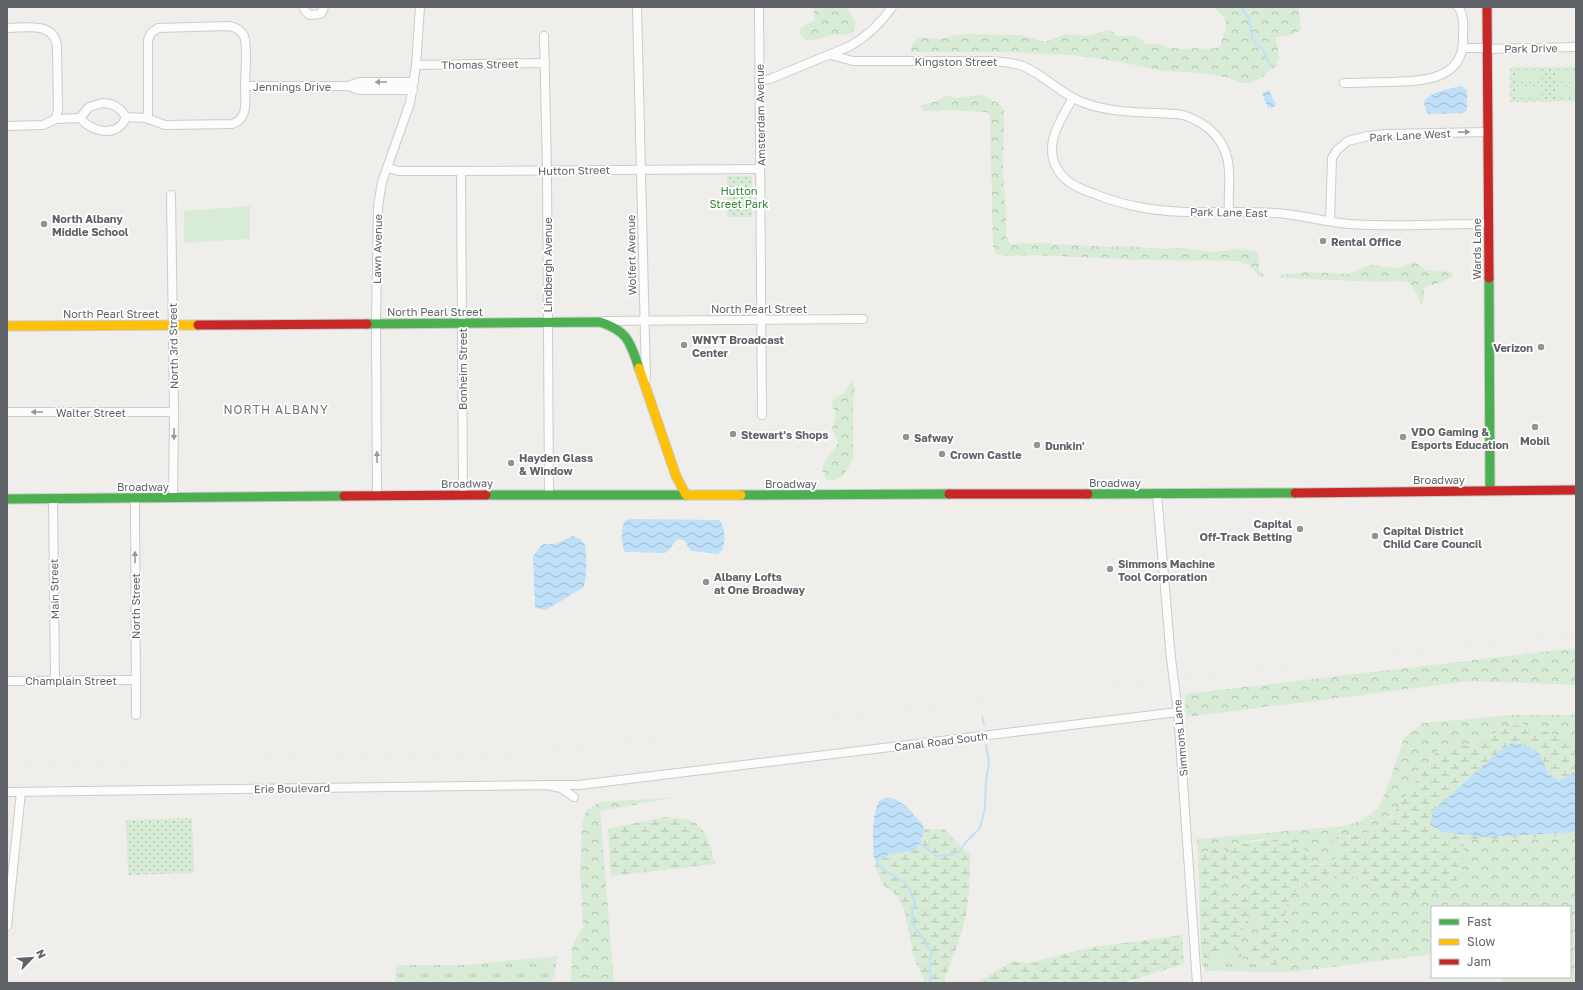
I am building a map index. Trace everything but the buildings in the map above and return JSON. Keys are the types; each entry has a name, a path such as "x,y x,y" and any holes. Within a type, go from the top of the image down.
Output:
{"main road":[{"name":"Wards Lane","path":"1487,7 1490,490"},
{"name":"North Pearl Street","path":"7,326 593,322"},
{"path":"593,322 612,326 625,336 636,356 647,388"},
{"name":"Wolfert Avenue","path":"647,388 676,476 686,495"},
{"name":"Broadway","path":"7,499 549,494 1157,494 1576,490"}],"street":[{"path":"303,7 307,14 317,15 323,12 324,7"},
{"name":"Lawn Avenue","path":"377,496 376,323 378,206 382,182 407,114 413,86 420,7"},
{"name":"Wolfert Avenue","path":"638,7 644,321 647,388"},
{"name":"Amsterdam Avenue","path":"759,7 762,415"},
{"path":"759,81 769,79 845,49 868,34 881,22 892,7"},
{"path":"1344,83 1416,81 1436,77 1446,73 1460,56 1463,48 1462,15 1458,7"},
{"path":"148,119 148,40 151,33 158,28 229,26 240,30 245,40 245,86"},
{"path":"7,28 42,28 51,32 55,37 58,46 58,108 56,119"},
{"name":"Lindbergh Avenue","path":"544,36 549,494"},
{"name":"Park Drive","path":"1463,48 1487,49 1576,47"},
{"name":"Kingston Street","path":"832,55 853,61 992,61 1013,63 1029,69 1072,98 1096,107 1111,110 1183,115 1207,126 1222,142 1227,155 1229,170 1229,211"},
{"name":"Thomas Street","path":"416,65 545,63"},
{"name":"Jennings Drive","path":"126,117 148,119 165,125 235,124 242,119 245,111 245,86 348,86 359,90 413,86"},
{"name":"Park Lane East","path":"1072,98 1055,132 1052,148 1053,160 1062,176 1072,184 1102,197 1140,208 1183,211 1281,213 1367,225 1488,223"},
{"path":"7,126 43,125 56,119 80,118 92,128 104,131 117,127 124,122 126,117 114,105 102,103 89,107 80,118"},
{"name":"Park Lane West","path":"1330,221 1332,158 1334,153 1343,144 1353,139 1385,134 1487,132"},
{"name":"Hutton Street","path":"388,168 400,171 760,169"},
{"name":"Bonheim Street","path":"461,171 463,495"},
{"name":"North 3rd Street","path":"171,195 174,412 173,498"},
{"name":"North Pearl Street","path":"593,322 863,319"},
{"name":"Walter Street","path":"7,412 174,412"},
{"name":"Simmons Lane","path":"1157,494 1171,659 1178,712 1197,983"},
{"name":"Main Street","path":"53,498 55,680"},
{"name":"North Street","path":"135,498 134,680 136,715"},
{"name":"Champlain Street","path":"7,681 134,680"},
{"name":"Canal Road South","path":"547,785 579,786 704,769 1178,712"},
{"name":"Erie Boulevard","path":"7,792 547,785 561,788 574,797"},
{"path":"7,926 22,792"}],"green space":[{"path":"813,7 846,7 856,22 854,30 846,35 831,35 815,40 808,40 804,38 800,34 801,28 815,19"},
{"path":"1208,7 1298,7 1301,30 1288,36 1276,37 1279,59 1275,67 1256,81 1250,83 1242,83 1230,78 1199,73 1165,71 1115,61 1071,55 1003,52 911,52 911,47 917,39 922,37 939,39 962,34 1022,35 1045,42 1066,34 1089,36 1106,30 1114,32 1117,36 1136,36 1146,44 1159,44 1167,47 1182,49 1217,48 1220,45 1226,28 1226,21 1214,8"},
{"path":"1510,67 1576,67 1576,101 1510,102"},
{"path":"1516,70 1542,70 1542,82 1516,82"},
{"path":"1555,70 1576,70 1576,82 1555,82"},
{"path":"1576,85 1576,97 1555,98 1555,86"},
{"path":"1516,86 1542,86 1542,98 1516,98"},
{"path":"946,95 954,98 977,95 982,96 998,103 1002,107 1004,112 1003,174 1006,236 1009,243 1040,243 1108,247 1125,246 1163,249 1182,248 1215,252 1237,249 1256,251 1259,258 1259,269 1265,277 1259,276 1249,265 1238,261 1141,260 1033,255 1010,256 996,254 993,247 990,115 987,112 953,110 924,111 921,108 924,104 938,101"},
{"name":"Hutton Street Park","path":"727,176 752,176 752,217 727,217"},
{"path":"250,206 250,239 184,243 184,211"},
{"path":"1414,262 1426,270 1450,272 1454,275 1445,281 1425,287 1423,306 1420,303 1415,289 1405,281 1385,282 1278,278 1281,275 1308,272 1349,274 1369,265 1397,268"},
{"path":"852,381 855,389 853,400 853,459 843,476 833,480 827,480 824,474 823,464 838,443 832,429 836,415 831,403 834,398 844,393"},
{"path":"1576,648 1576,685 1471,681 1186,717 1185,694"},
{"path":"1511,715 1576,715 1576,742 1564,740 1524,725 1518,725 1504,729 1470,744 1442,749 1432,758 1406,797 1390,817 1369,831 1355,835 1337,837 1332,842 1341,856 1331,862 1315,865 1308,863 1262,839 1232,846 1237,873 1246,882 1247,894 1241,897 1234,896 1220,899 1217,894 1217,890 1231,878 1227,855 1204,852 1198,855 1197,839 1345,826 1363,820 1378,808 1385,794 1404,738 1423,723"},
{"path":"1523,724 1576,742 1576,836 1474,839 1464,841 1461,875 1454,884 1440,892 1398,895 1378,887 1366,879 1349,876 1318,881 1300,887 1289,898 1283,923 1277,936 1275,951 1278,967 1260,964 1253,949 1263,925 1256,916 1245,921 1240,939 1234,949 1207,963 1201,952 1198,855 1223,847 1227,855 1231,879 1218,890 1217,894 1220,899 1234,896 1241,897 1247,893 1246,882 1243,877 1233,872 1230,854 1232,846 1269,840 1277,841 1305,850 1311,865 1324,865 1340,856 1338,850 1332,842 1337,837 1348,837 1364,833 1380,826 1392,816 1436,752 1453,746 1469,745 1509,727"},
{"path":"679,797 600,811 614,983 571,983 572,947 583,926 580,871 582,826 586,810 600,802"},
{"path":"665,817 688,820 700,827 707,838 715,864 611,876 608,829"},
{"path":"192,818 194,873 128,875 126,820"},
{"path":"925,829 944,829 970,855 968,902 963,926 945,977 945,983 925,983 913,955 905,912 898,896 883,885 875,866 876,861 879,861 889,854 919,846"},
{"path":"1576,836 1576,983 1505,983 1501,978 1571,978 1571,906 1431,906 1431,954 1293,972 1278,967 1275,951 1277,936 1283,923 1289,897 1300,887 1318,881 1349,876 1366,879 1378,887 1462,854 1463,841 1474,839"},
{"path":"1256,916 1263,925 1253,949 1260,964 1246,963 1240,952 1234,949 1240,939 1245,921"},
{"path":"1182,935 1184,964 1122,983 976,983 1013,961 1029,963 1087,948"},
{"path":"1234,949 1240,952 1247,963 1278,967 1293,972 1206,971 1202,964 1201,952 1207,963"},
{"path":"557,956 555,974 550,983 395,983 396,965 465,965"}],"water":[{"path":"1462,86 1467,91 1467,109 1465,113 1429,114 1426,112 1424,102 1430,96 1441,91"},
{"path":"1269,90 1276,105 1271,109 1271,107 1268,108 1262,93"},
{"path":"626,520 719,520 724,532 723,547 718,554 693,551 690,550 685,541 679,539 674,542 670,549 665,553 625,552 622,540 622,531"},
{"path":"573,536 582,540 585,547 586,565 584,587 546,610 535,608 533,556 544,544 555,544"},
{"path":"1511,743 1526,745 1540,754 1548,773 1559,781 1573,773 1576,773 1576,832 1486,837 1443,832 1430,825 1433,811 1496,754"},
{"path":"888,797 897,800 907,807 923,825 924,832 916,849 889,854 877,862 874,858 873,844 873,829 876,808 879,801"}],"waterway":[{"path":"1241,7 1248,17 1253,40 1263,49 1272,66"},
{"path":"982,717 984,724"},
{"path":"920,843 936,856 949,855 959,852 966,842 980,828 985,808 986,780 989,763 986,745"},
{"path":"877,862 885,871 904,882 910,890 915,902 912,915 913,924 932,953 930,960 930,983"}],"railway":[{"path":"7,763 459,756 542,752 1576,633"}],"traffic: fast":[{"path":"1489,278 1490,490"},
{"path":"367,324 600,322 617,329 627,339 639,368"},
{"path":"1088,494 1295,493"},
{"path":"741,495 949,494"},
{"path":"486,495 686,495"},
{"path":"7,499 344,496"}],"traffic: slow":[{"path":"7,326 198,325"},
{"path":"639,368 676,476 686,495 741,495"}],"traffic: jam":[{"path":"1487,7 1489,278"},
{"path":"198,325 367,324"},
{"path":"1295,493 1576,490"},
{"path":"949,494 1088,494"},
{"path":"344,496 486,495"}],"place":[{"name":"North Albany Middle School","path":"44,224"},
{"name":"Rental Office","path":"1323,241"},
{"name":"WNYT Broadcast Center","path":"684,345"},
{"name":"Verizon","path":"1541,347"},
{"name":"Mobil","path":"1535,427"},
{"name":"Stewart's Shops","path":"733,434"},
{"name":"Safway","path":"906,437"},
{"name":"VDO Gaming & Esports Education","path":"1403,437"},
{"name":"Dunkin'","path":"1037,445"},
{"name":"Crown Castle","path":"942,454"},
{"name":"Hayden Glass & Window","path":"511,463"},
{"name":"Capital Off-Track Betting","path":"1300,529"},
{"name":"Capital District Child Care Council","path":"1375,536"},
{"name":"Simmons Machine Tool Corporation","path":"1110,569"},
{"name":"Albany Lofts at One Broadway","path":"706,582"}],"district":[{"name":"NORTH ALBANY","path":"276,409"}]}
